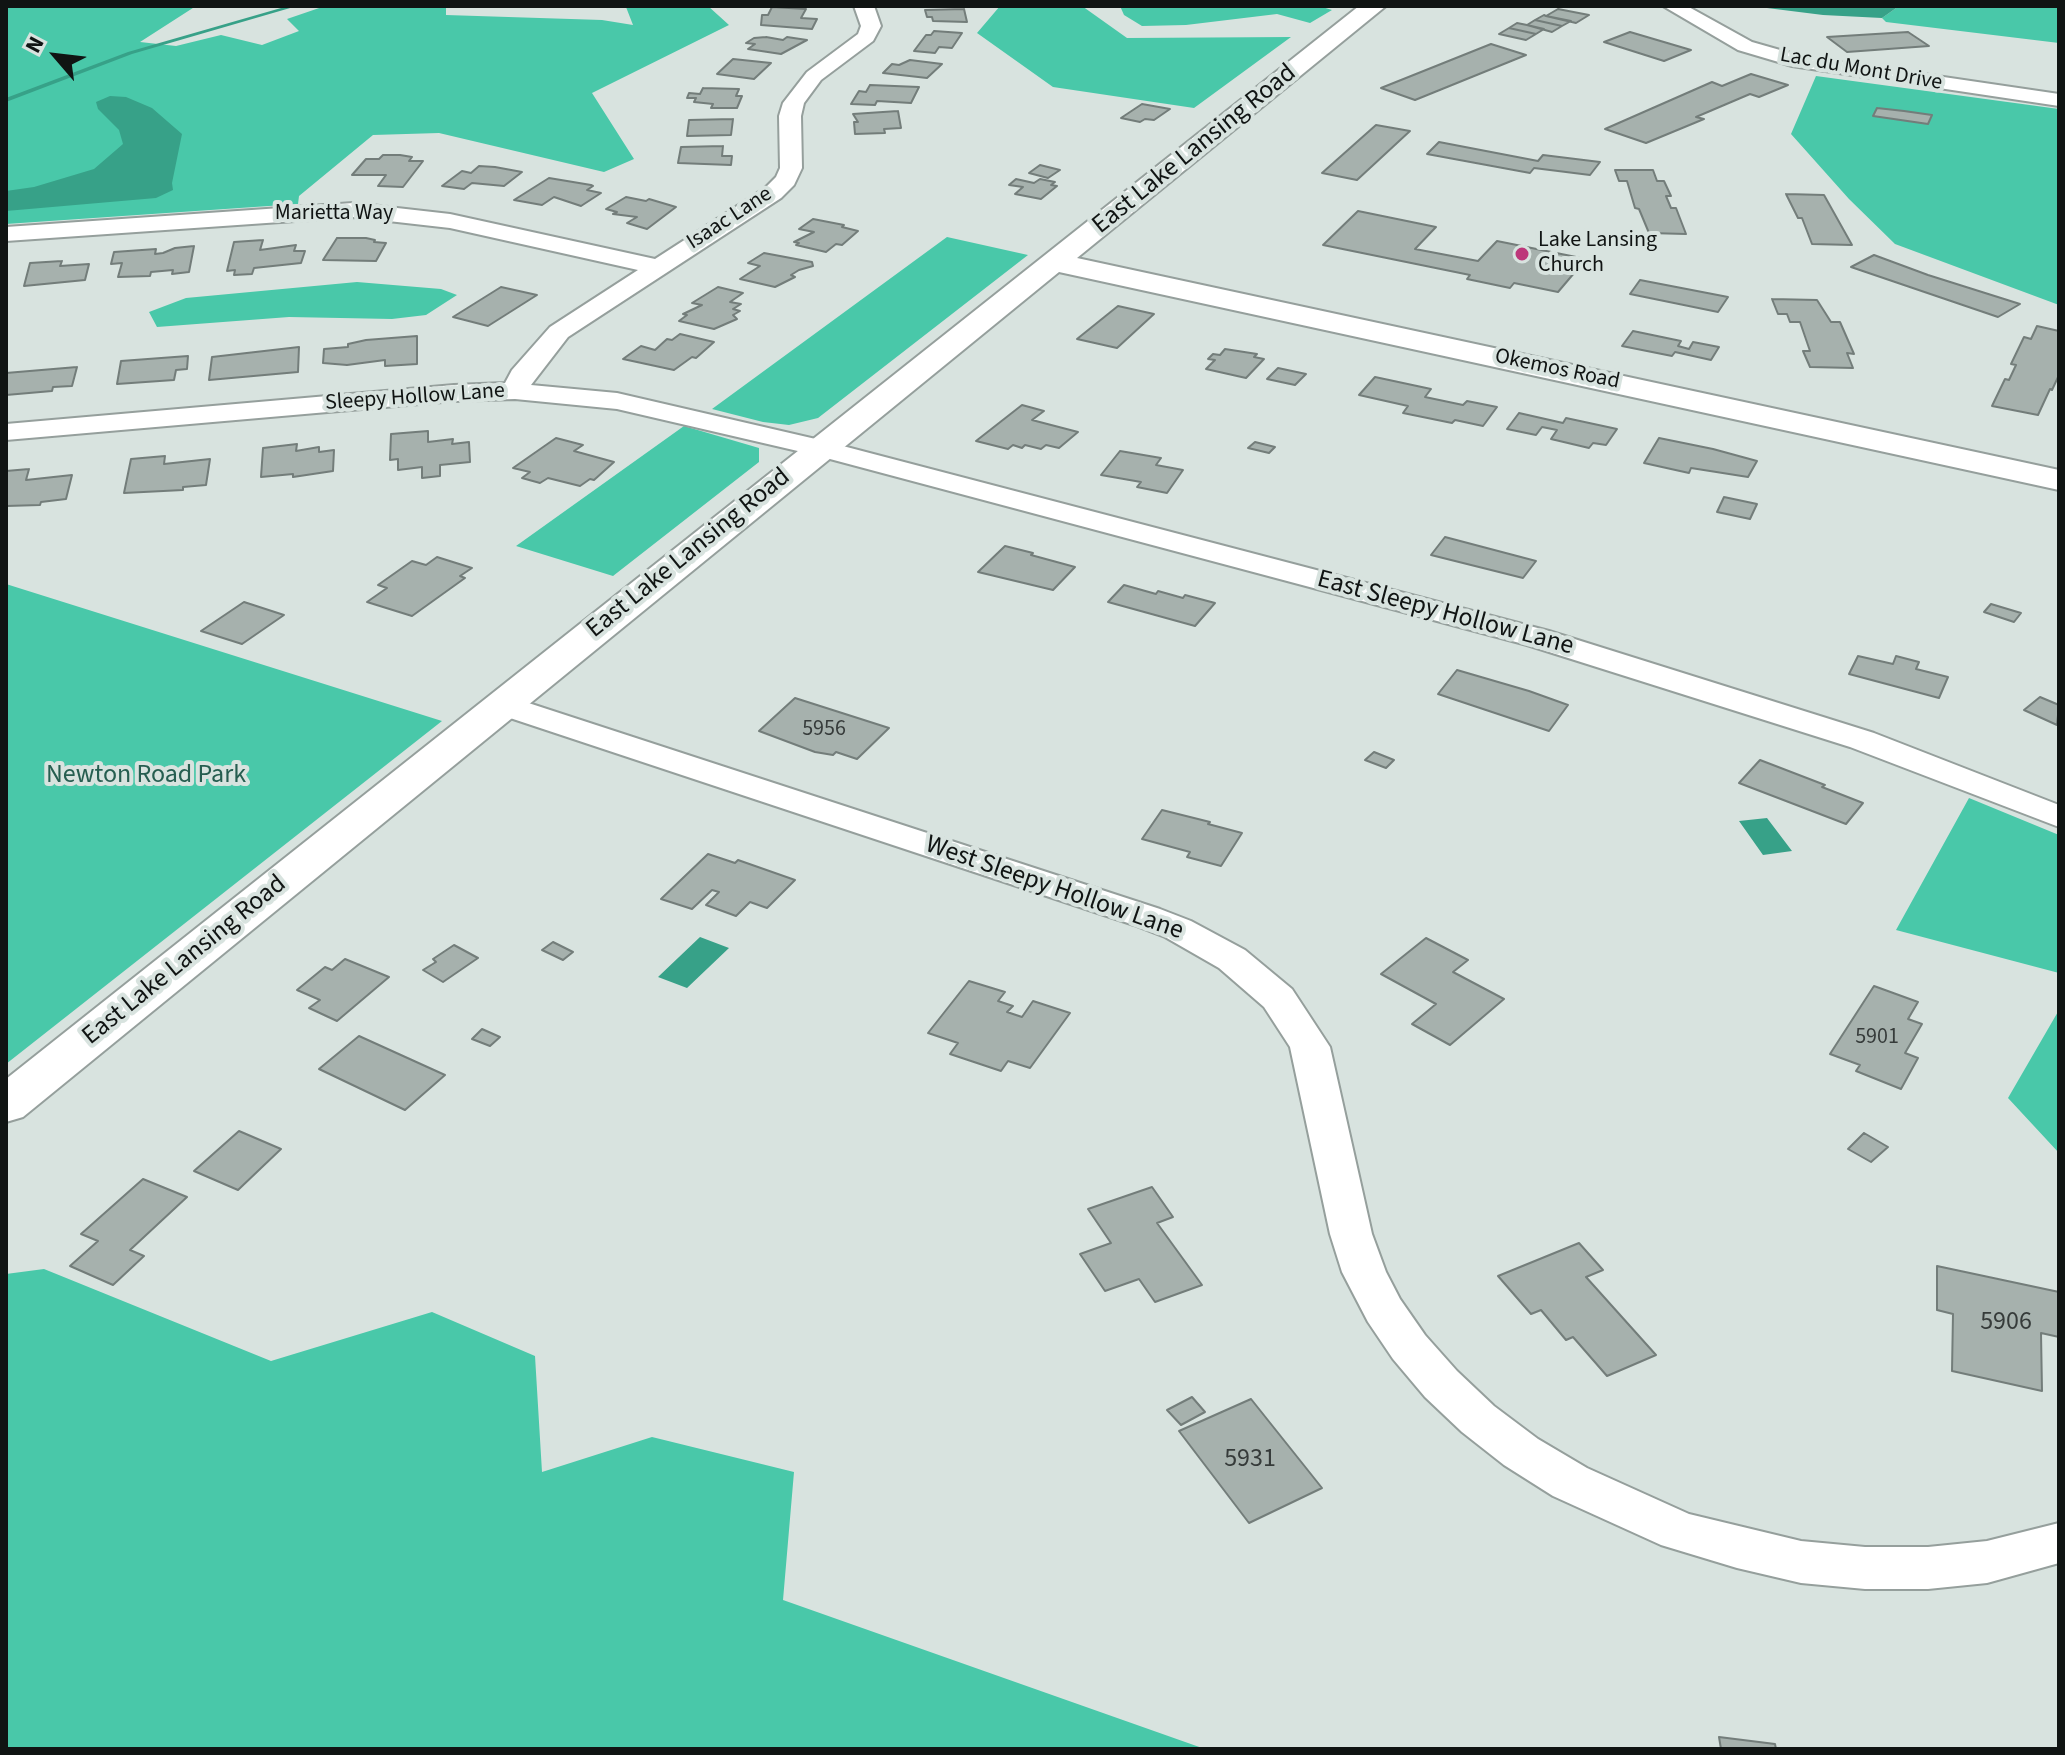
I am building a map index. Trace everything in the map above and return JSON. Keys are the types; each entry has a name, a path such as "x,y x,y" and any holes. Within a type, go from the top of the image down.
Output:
{"street":[{"name":"Isaac Lane","path":"515,391 521,376 559,332 773,193 786,180 791,168 790,116 794,103 814,76 866,37 871,26 864,6"},
{"name":"East Lake Lansing Road","path":"6,1105 1374,6"},
{"name":"Lac du Mont Drive","path":"1673,6 1745,46 1799,62 2059,100"},
{"name":"Marietta Way","path":"6,234 302,211 353,210 450,221 657,267"},
{"name":"Okemos Road","path":"1055,262 2059,480"},
{"name":"Sleepy Hollow Lane","path":"6,432 390,398 515,391 617,401 820,448"},
{"name":"East Sleepy Hollow Lane","path":"820,448 1407,602 1659,674 1862,740 2059,817"},
{"name":"West Sleepy Hollow Lane","path":"504,705 1147,917 1178,929 1232,959 1278,998 1310,1047 1351,1234 1364,1272 1384,1310 1409,1347 1441,1384 1478,1419 1521,1452 1570,1482 1678,1531 1801,1562 1865,1568 1928,1568 1987,1562 2059,1543"}],"green space":[{"path":"6,6 196,6 140,42 176,46 221,35 262,45 299,31 287,19 325,6 446,6 446,15 602,20 633,25 626,7 620,6 708,6 729,25 592,93 634,159 604,172 439,133 373,135 299,196 298,204 6,224"},
{"path":"1000,6 1082,6 1127,38 1291,37 1194,108 1053,87 977,33"},
{"path":"1120,6 1319,6 1332,10 1310,23 1277,14 1186,25 1142,26 1124,15"},
{"path":"1899,6 2059,6 2059,43 1886,22 1882,18"},
{"path":"1816,76 2059,109 2059,305 1895,244 1849,199 1791,134"},
{"path":"947,237 1028,255 818,418 789,425 712,409"},
{"path":"357,282 441,289 457,295 426,315 392,319 289,317 157,327 149,312 186,298"},
{"path":"684,426 759,448 759,462 613,576 516,546"},
{"name":"Newton Road Park","path":"6,584 442,721 6,1064"},
{"path":"1969,798 2059,835 2059,973 1896,930"},
{"path":"2059,1010 2059,1153 2008,1098"},
{"path":"44,1269 271,1361 432,1312 535,1356 542,1472 652,1437 794,1472 783,1600 1205,1749 6,1749 6,1274"}],"shaded area":[{"path":"1751,6 1899,6 1882,18"},
{"path":"110,96 126,97 152,108 182,134 173,190 156,198 6,211 6,191 34,187 94,169 123,144 119,130 98,109 96,102"},
{"path":"1767,818 1792,851 1763,855 1739,821"},
{"path":"700,937 729,948 687,988 658,977"}],"building":[{"path":"772,7 806,9 801,18 817,19 812,29 761,25 762,15 768,15"},
{"path":"964,9 967,22 933,21 932,17 927,17 925,10"},
{"path":"1558,9 1589,15 1576,23 1546,16"},
{"path":"1544,15 1571,21 1562,26 1535,20"},
{"path":"1535,20 1562,26 1552,32 1527,25"},
{"path":"1517,23 1544,29 1536,34 1509,28"},
{"path":"1509,28 1536,34 1526,40 1499,34"},
{"path":"934,31 962,33 952,48 939,47 935,53 914,51 926,35"},
{"path":"1630,32 1691,50 1664,61 1604,42"},
{"path":"1908,32 1929,46 1847,52 1827,37"},
{"path":"754,38 807,40 781,54 748,49 755,44 746,43"},
{"path":"1491,44 1526,55 1415,100 1381,88"},
{"path":"733,59 771,63 754,79 717,74"},
{"path":"910,60 942,64 927,78 883,73 892,64 899,65"},
{"path":"1751,74 1788,85 1759,97 1750,94 1696,117 1704,119 1646,143 1605,129 1712,82 1722,86"},
{"path":"870,85 919,87 911,103 877,101 875,105 851,104 859,91 866,92"},
{"path":"703,88 739,89 736,96 742,96 737,108 711,108 713,104 687,98 689,93 700,94"},
{"path":"1142,104 1170,109 1154,120 1140,122 1121,118"},
{"path":"1877,108 1932,115 1928,124 1873,116"},
{"path":"898,111 901,128 884,129 885,133 855,134 854,122 858,122 853,114"},
{"path":"733,119 731,135 687,136 689,120"},
{"path":"1376,125 1410,131 1357,180 1322,173"},
{"path":"1439,142 1538,161 1543,155 1600,162 1590,175 1534,168 1530,173 1427,154"},
{"path":"723,146 722,156 732,156 731,165 678,163 681,147"},
{"path":"383,155 400,155 412,157 409,161 423,161 403,187 378,186 386,175 352,175 366,159 379,159"},
{"path":"1040,165 1060,170 1048,178 1029,173"},
{"path":"479,166 522,172 504,186 472,183 464,189 442,186 462,171 471,173"},
{"path":"1615,170 1653,170 1657,181 1664,181 1671,196 1666,196 1671,208 1676,208 1686,234 1649,233 1639,209 1635,208 1627,181 1619,181"},
{"path":"549,178 591,185 587,190 601,193 581,206 554,197 542,205 514,200"},
{"path":"1016,179 1034,183 1040,179 1055,182 1051,185 1057,186 1041,199 1015,194 1023,187 1009,185"},
{"path":"1786,194 1824,195 1852,245 1812,244 1802,218 1798,218"},
{"path":"626,197 649,199 676,207 647,229 627,223 637,217 613,214 617,212 606,209"},
{"name":"Lake Lansing Church","path":"1358,211 1436,227 1415,249 1478,261 1497,241 1586,259 1558,292 1514,283 1510,288 1467,279 1470,275 1323,245"},
{"path":"813,219 858,231 842,245 836,244 826,252 796,245 799,243 794,242 814,232 799,229"},
{"path":"337,238 366,238 386,243 376,261 323,260"},
{"path":"263,240 260,250 296,245 294,251 305,251 301,263 254,268 252,274 234,275 235,270 227,271 234,242"},
{"path":"194,246 189,272 172,274 173,270 151,272 150,276 118,277 122,263 111,264 114,252 156,249 155,254"},
{"path":"764,253 812,262 813,266 799,270 791,275 795,277 775,287 740,279 760,266 748,263"},
{"path":"1874,255 2020,304 1998,317 1851,267"},
{"path":"62,261 60,266 89,264 85,280 24,286 30,263"},
{"path":"1640,280 1728,297 1718,312 1630,294"},
{"path":"501,287 537,295 488,326 453,317"},
{"path":"718,287 743,293 730,302 741,304 733,309 740,311 733,315 737,319 714,329 679,321 687,315 683,314 702,305 692,303"},
{"path":"1772,299 1817,300 1831,322 1840,322 1854,354 1847,353 1853,368 1810,367 1803,351 1810,351 1800,322 1790,322 1787,314 1778,314"},
{"path":"1118,306 1154,314 1117,348 1077,339"},
{"path":"2037,326 2059,331 2059,375 2038,415 1992,406 2005,379 2009,380 2016,365 2011,364 2024,337 2031,339"},
{"path":"1633,331 1681,341 1678,346 1689,349 1693,342 1719,347 1711,360 1622,346"},
{"path":"680,334 714,342 696,358 692,357 674,370 623,359 641,346 655,350 667,339 672,340"},
{"path":"417,336 417,364 385,366 385,360 347,365 323,363 324,349 348,347 348,344 366,340"},
{"path":"299,347 298,372 209,380 212,357"},
{"path":"1225,349 1257,354 1254,357 1264,359 1246,378 1206,369 1215,360 1208,359 1213,354 1220,355"},
{"path":"188,356 187,369 176,370 174,380 117,384 121,361"},
{"path":"77,367 72,386 6,395 6,373"},
{"path":"1278,368 1306,374 1295,385 1267,379"},
{"path":"1375,377 1431,389 1425,397 1463,405 1467,401 1497,407 1483,426 1403,413 1408,406 1359,395"},
{"path":"1022,405 1044,411 1032,420 1078,432 1059,448 1046,445 1041,449 1025,445 1022,448 1013,445 1008,449 976,441"},
{"path":"1519,413 1563,423 1566,418 1617,429 1606,445 1593,443 1589,448 1551,439 1557,430 1542,427 1536,435 1507,429"},
{"path":"428,431 428,442 453,439 452,444 469,442 470,462 440,465 440,476 422,478 422,467 398,470 398,459 390,460 391,434"},
{"path":"556,438 583,445 574,451 614,462 594,480 590,479 580,486 548,478 540,483 522,478 530,472 513,468"},
{"path":"1659,438 1757,461 1748,477 1691,468 1689,473 1644,463"},
{"path":"1255,442 1275,447 1269,453 1248,448"},
{"path":"297,444 296,451 319,447 319,452 334,450 333,471 293,477 293,474 261,477 263,448"},
{"path":"1120,451 1161,458 1156,465 1183,470 1167,493 1137,487 1141,482 1101,475"},
{"path":"165,456 164,464 210,459 206,485 183,487 183,490 124,493 131,459"},
{"path":"29,469 26,480 72,475 66,499 41,502 40,505 6,506 6,471"},
{"path":"1724,497 1757,504 1750,519 1717,512"},
{"path":"1445,537 1536,561 1523,578 1431,555"},
{"path":"1005,546 1075,567 1053,590 978,572"},
{"path":"437,557 472,568 460,576 465,578 412,616 367,602 387,588 378,585 412,561 426,565"},
{"path":"1124,585 1156,594 1158,591 1183,598 1185,595 1215,603 1195,626 1108,602"},
{"path":"244,602 284,615 242,644 201,631"},
{"path":"1991,604 2021,613 2014,622 1984,612"},
{"path":"1858,656 1893,664 1896,656 1919,662 1916,669 1948,677 1939,698 1849,674"},
{"path":"1457,670 1568,705 1549,731 1438,694"},
{"path":"2040,697 2059,705 2057,725 2024,710"},
{"path":"795,698 889,728 857,759 836,752 833,755 815,752 759,731"},
{"path":"1374,752 1394,760 1386,768 1365,760"},
{"path":"1760,760 1863,803 1846,824 1739,783"},
{"path":"1162,810 1242,833 1221,866 1187,857 1190,852 1142,839"},
{"path":"708,854 735,863 738,860 795,880 767,908 750,902 736,916 706,905 719,892 712,890 692,909 661,899"},
{"path":"1426,938 1468,960 1453,972 1504,999 1450,1045 1412,1024 1436,1004 1381,974"},
{"path":"553,942 573,952 563,960 542,950"},
{"path":"454,945 478,958 443,982 423,970 436,962 433,959"},
{"path":"345,959 389,977 337,1021 309,1008 320,1000 297,990 325,967 332,970"},
{"path":"969,981 1005,992 998,1001 1013,1006 1007,1012 1022,1017 1033,1001 1070,1013 1030,1068 1008,1061 1001,1071 950,1054 958,1043 928,1033"},
{"path":"1874,986 1918,1002 1908,1019 1922,1024 1905,1053 1918,1058 1901,1089 1856,1071 1860,1065 1830,1054"},
{"path":"482,1029 500,1037 490,1046 472,1039"},
{"path":"359,1036 445,1075 405,1110 319,1069"},
{"path":"239,1131 281,1149 238,1190 194,1171"},
{"path":"1864,1133 1888,1147 1871,1162 1848,1149"},
{"path":"143,1179 187,1197 130,1250 144,1256 113,1285 70,1266 98,1241 81,1234"},
{"path":"1152,1187 1173,1217 1157,1223 1202,1285 1155,1302 1139,1279 1105,1291 1080,1254 1111,1243 1088,1209"},
{"path":"1579,1243 1603,1270 1586,1277 1656,1355 1607,1376 1573,1337 1566,1340 1541,1310 1531,1314 1498,1276"},
{"path":"1937,1266 2059,1292 2059,1337 2041,1333 2042,1391 1952,1371 1953,1314 1937,1310"},
{"path":"1192,1397 1205,1412 1181,1425 1167,1410"},
{"path":"1251,1399 1322,1488 1249,1523 1179,1431"},
{"path":"1719,1737 1775,1744 1776,1749 1721,1749"}],"waterway":[{"path":"6,100 130,53 294,6"}],"place":[{"name":"Lake Lansing Church","path":"1522,254"}]}
